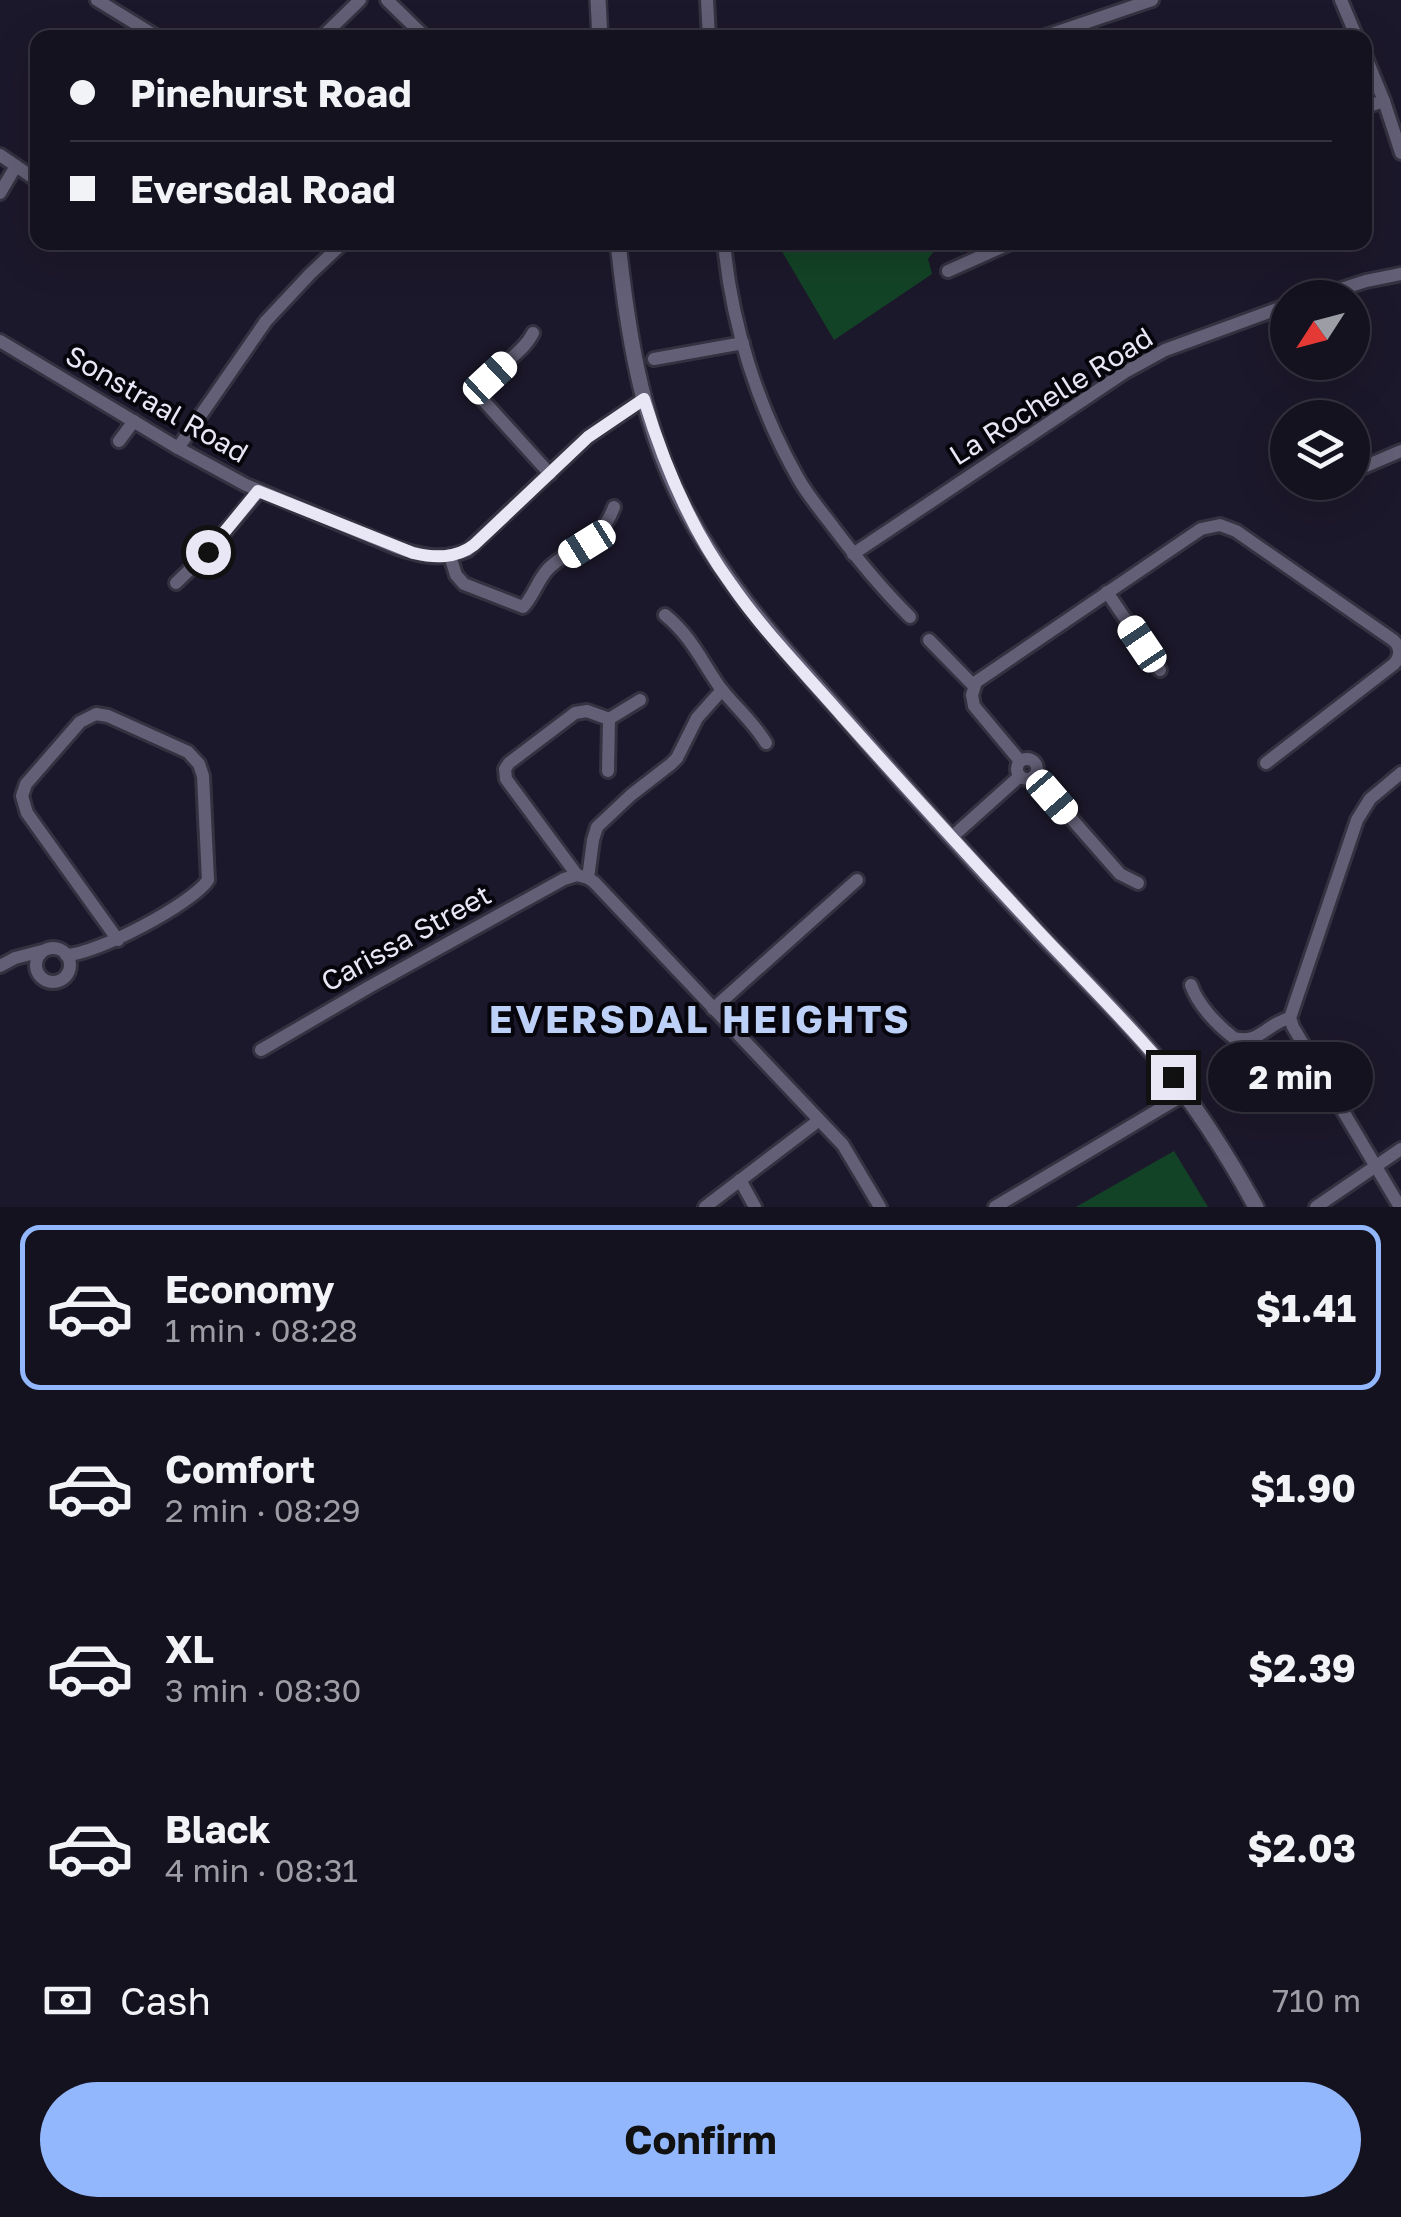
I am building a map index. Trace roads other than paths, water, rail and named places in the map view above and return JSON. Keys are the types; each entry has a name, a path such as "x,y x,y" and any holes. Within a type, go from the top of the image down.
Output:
{"street":[{"path":"96,0 146,30"},
{"path":"329,30 360,0"},
{"path":"387,0 418,30"},
{"path":"598,0 600,30"},
{"path":"706,0 708,30"},
{"path":"1064,30 1152,0"},
{"path":"1341,0 1354,30"},
{"path":"1372,72 1401,153"},
{"path":"1372,105 1384,101"},
{"path":"0,155 30,176"},
{"path":"0,193 16,166"},
{"path":"178,448 266,322 336,250"},
{"path":"619,250 629,340 644,399 676,491 731,586 952,838 1159,1060 1225,1153 1256,1207"},
{"path":"725,250 743,343 770,422 799,480 854,554 910,617"},
{"path":"948,271 995,250"},
{"path":"1370,280 1401,274"},
{"name":"La Rochelle Road","path":"854,554 1125,372 1165,350 1270,312"},
{"path":"533,333 524,347 490,378 484,387 484,400 550,474"},
{"name":"Sonstraal Road","path":"0,341 178,448 258,491 413,553 450,556"},
{"path":"654,359 743,343"},
{"path":"614,507 606,526 595,538 549,568 523,607 464,584 456,576 450,556 468,550 594,432 644,399"},
{"path":"119,441 134,421"},
{"path":"1370,464 1401,451"},
{"path":"176,583 208,552 258,491"},
{"path":"1138,882 1120,874 1025,771 974,706 972,694 980,677 1200,529 1220,525 1236,531 1397,643 1400,653 1394,664 1266,763"},
{"path":"1107,592 1160,670"},
{"path":"665,615 678,625 722,690 766,743"},
{"path":"928,640 974,686"},
{"path":"583,876 597,827 677,758 697,718 722,690"},
{"path":"609,720 640,700"},
{"path":"609,720 590,712 575,713 509,763 506,779 583,876 843,1145 880,1207"},
{"path":"66,955 78,955 118,940 198,892 208,880 200,764 188,752 96,714 80,722 26,784 22,796 27,813 118,940"},
{"path":"608,771 609,720"},
{"path":"952,838 1025,771"},
{"path":"1400,1207 1290,1018 1357,820 1370,799 1401,773"},
{"name":"Carissa Street","path":"261,1050 564,879 583,876"},
{"path":"713,1009 857,880"},
{"path":"2,965 19,957 53,948 66,955 69,970 61,979 50,981 40,976 30,961 19,957"},
{"path":"36,970 36,960 42,951"},
{"path":"1192,985 1195,996 1234,1038 1253,1040 1290,1018"},
{"path":"996,1207 1186,1094"},
{"path":"704,1207 818,1120"},
{"path":"1316,1207 1401,1149"},
{"path":"740,1180 756,1207"}],"district":[{"name":"EVERSDAL HEIGHTS","path":"700,1020"}]}
